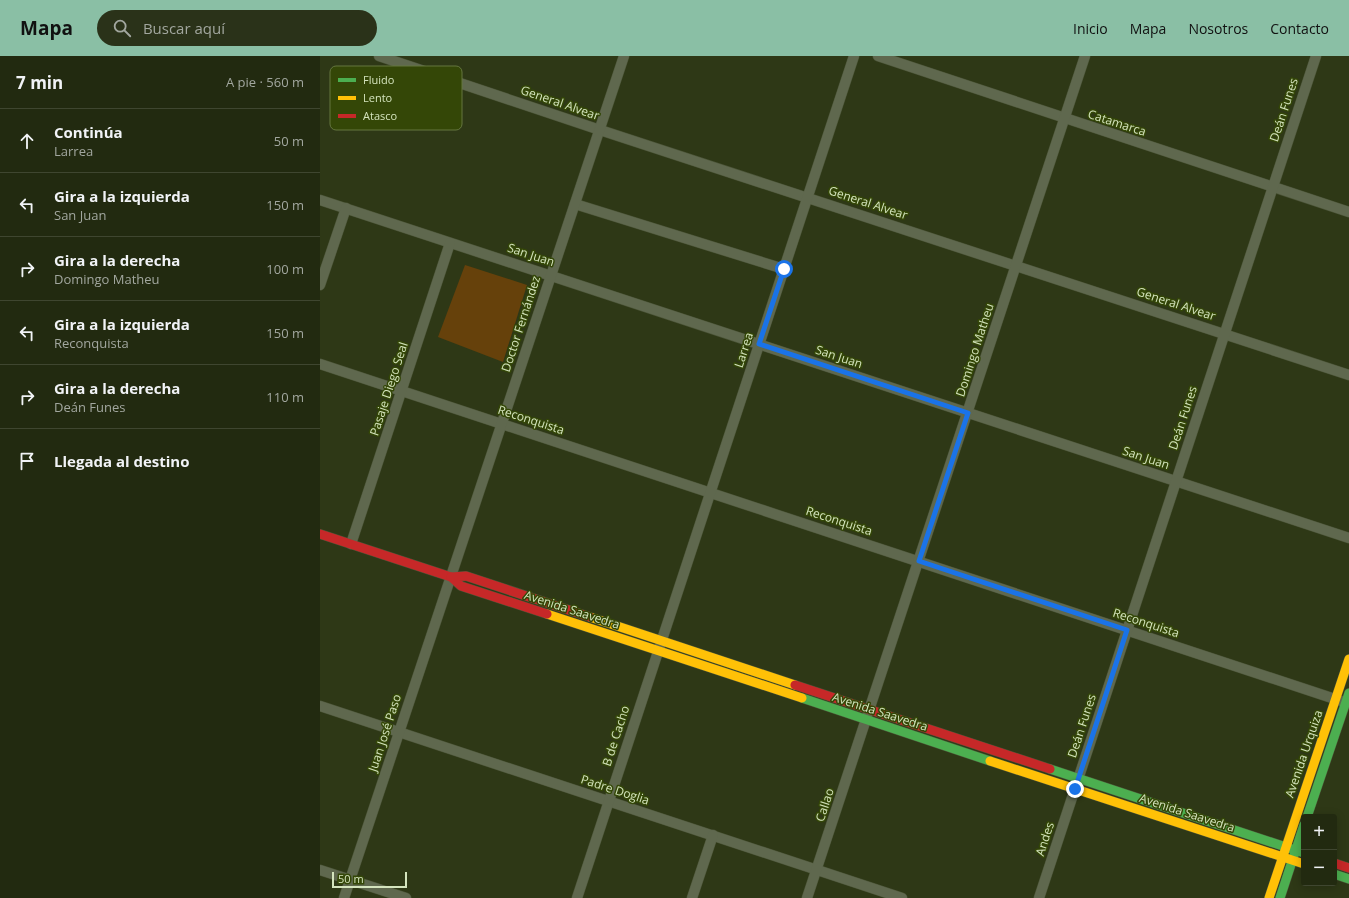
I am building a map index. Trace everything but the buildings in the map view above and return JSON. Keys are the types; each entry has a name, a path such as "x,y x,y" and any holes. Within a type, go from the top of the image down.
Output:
{"street":[{"name":"General Alvear","path":"379,56 409,66"},
{"name":"Doctor Fernández","path":"451,577 624,56"},
{"name":"Larrea","path":"658,652 854,56"},
{"name":"Catamarca","path":"878,56 1064,119 1349,212"},
{"name":"Domingo Matheu","path":"866,720 1085,56"},
{"name":"Deán Funes","path":"1077,784 1316,56"},
{"name":"General Alvear","path":"462,84 1349,375"},
{"name":"San Juan","path":"320,200 1349,538"},
{"path":"575,204 784,269"},
{"path":"320,285 346,208"},
{"name":"Pasaje Diego Seal","path":"351,544 450,243"},
{"name":"Reconquista","path":"320,364 1336,699 1348,699"},
{"name":"Avenida Saavedra","path":"320,534 451,577 466,576 870,710 1301,863"},
{"name":"Avenida Saavedra","path":"451,577 461,586 866,720 1300,852"},
{"name":"Juan José Paso","path":"344,898 451,577"},
{"name":"B de Cacho","path":"577,898 658,652"},
{"name":"Avenida Urquiza","path":"1269,898 1349,659"},
{"name":"Avenida Urquiza","path":"1308,814 1348,699"},
{"name":"Padre Doglia","path":"320,706 902,898"},
{"name":"Callao","path":"807,898 866,720"},
{"name":"Andes","path":"1039,898 1077,784"},
{"path":"692,898 712,835"},
{"path":"1280,898 1292,860 1300,852"},
{"path":"1337,864 1349,868"},
{"path":"320,870 406,898"},
{"path":"1337,875 1349,879"}],"shaded area":[{"path":"465,265 527,285 503,362 438,337"}],"traffic: fast":[{"path":"1308,814 1349,693"},
{"path":"802,698 990,761"},
{"path":"1050,769 1301,852"},
{"path":"1280,898 1301,834"},
{"path":"1337,875 1349,879"}],"traffic: slow":[{"path":"547,614 802,698"},
{"path":"590,617 795,685"},
{"path":"1269,898 1349,659"},
{"path":"990,761 1301,863"}],"traffic: jam":[{"path":"320,534 451,577"},
{"path":"547,614 461,586 451,577 466,576 590,617"},
{"path":"795,685 1050,769"},
{"path":"1337,864 1349,868"}],"route":[{"path":"784,269 759,344 968,413 919,561 1127,630 1075,789"}]}
